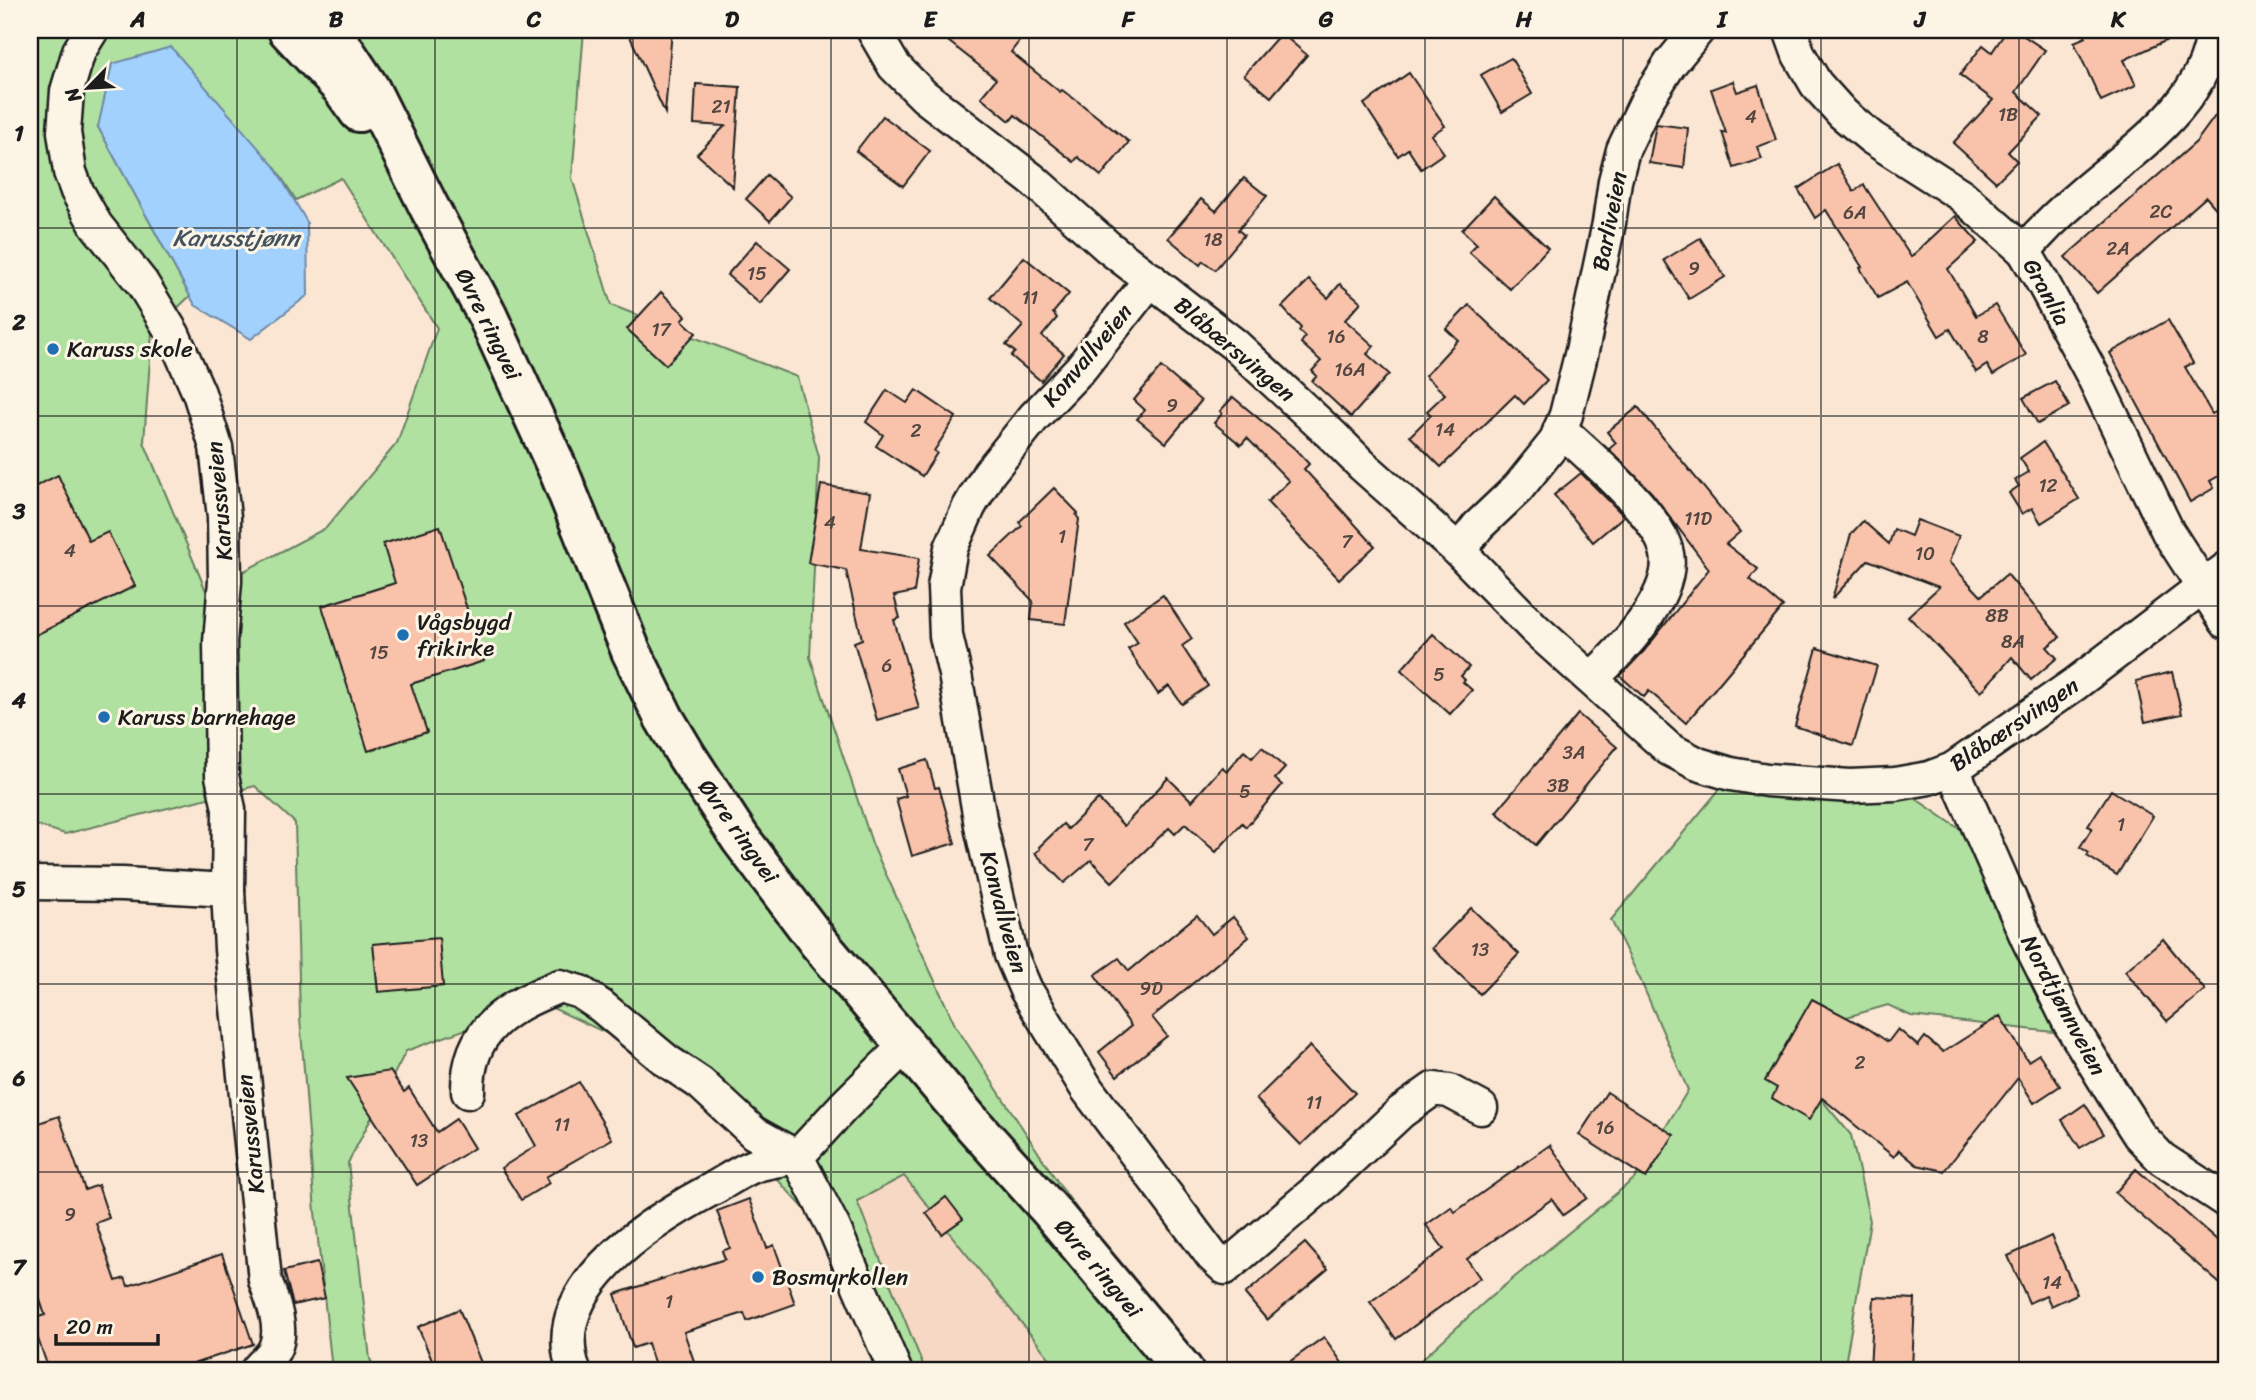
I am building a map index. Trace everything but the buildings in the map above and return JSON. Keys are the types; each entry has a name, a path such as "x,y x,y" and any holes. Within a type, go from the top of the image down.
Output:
{"street":[{"name":"Karussveien","path":"92,30 79,51 67,91 64,132 70,172 96,225 142,283 173,334 200,393 216,447 224,516 225,581 220,642 222,776 229,809 228,890 231,949 264,1266 278,1328 275,1347 257,1370"},
{"name":"Øvre ringvei","path":"288,30 341,87 429,207"},
{"name":"Øvre ringvei","path":"331,30 370,89 487,315 560,474 631,651 664,718 740,838 819,943 1050,1210 1183,1370"},
{"name":"Blåbærsvingen","path":"873,30 894,66 925,96 1034,181 1108,247 1269,375 1362,465 1459,551 1535,629 1669,749 1698,764 1731,774 1767,780 1850,786 1895,784 1929,778 1953,769 2075,684 2215,577"},
{"name":"Barliveien","path":"1459,551 1478,526 1518,488 1555,442 1566,415 1585,339 1623,150 1647,100 1670,64 1698,30"},
{"name":"Granlia","path":"1790,30 1799,55 1816,84 1843,114 1872,138 1961,195 2024,251 2093,376 2168,532 2215,577 2226,622"},
{"path":"2024,251 2042,230 2145,142 2174,111 2197,82 2211,51 2213,30"},
{"name":"Konvallveien","path":"1151,279 1081,368 1034,417 989,473 969,507 951,548 944,587 946,636 956,674 982,831 1011,955 1026,990 1095,1100 1212,1256 1225,1268 1326,1182 1401,1112 1433,1089 1449,1091 1481,1108"},
{"path":"1560,429 1598,463 1651,521 1662,538 1668,555 1661,592 1651,611 1626,644 1592,678"},
{"name":"Nordtjønnveien","path":"1953,769 2028,940 2070,1024 2116,1099 2139,1135 2162,1159 2226,1201"},
{"path":"30,883 122,884 228,890"},
{"path":"468,1092 468,1079 476,1048 489,1025 512,1008 560,986 580,992 667,1061 700,1083 754,1133 797,1157 834,1228 895,1370"},
{"path":"574,1370 568,1355 568,1326 584,1292 607,1263 660,1219 693,1199 758,1164 797,1157 906,1045"}],"shaded area":[{"path":"905,1175 1059,1370 925,1370 857,1201"}],"green space":[{"path":"30,30 584,30 572,178 611,305 797,377 819,457 810,657 873,846 955,1025 1061,1187 1195,1370 1059,1370 904,1176 857,1201 925,1370 894,1370 813,1218 670,1063 540,1002 406,1051 348,1163 370,1359 375,1370 332,1370 315,1212 300,1018 295,823 255,786 65,834 30,823","holes":["98,127 274,166 296,200 341,178 437,328 397,443 326,528 206,591 144,442 152,332 190,296"]},
{"path":"1728,779 1893,783 2003,859 2089,1036 1911,1016 1888,1005 1829,1022 1821,1099 1851,1135 1870,1221 1844,1370 1410,1370 1487,1300 1635,1178 1688,1090 1611,920"}],"water":[{"name":"Karusstjønn","path":"171,47 274,166 307,222 308,295 251,339 195,305 98,127 112,64"}],"place":[{"name":"Karuss skole","path":"53,349"},
{"name":"Vågsbygd frikirke","path":"403,635"},
{"name":"Karuss barnehage","path":"104,717"},
{"name":"Bosmyrkollen","path":"758,1277"}]}
